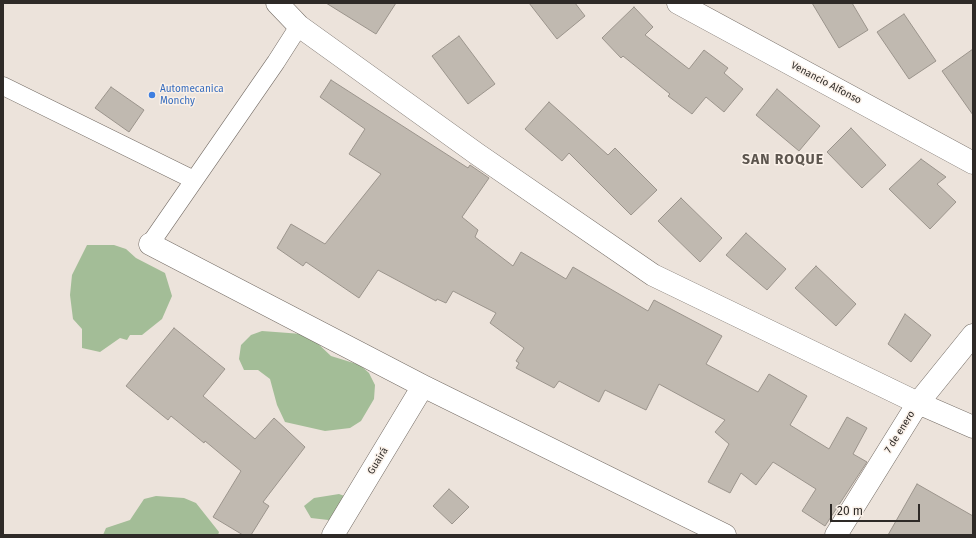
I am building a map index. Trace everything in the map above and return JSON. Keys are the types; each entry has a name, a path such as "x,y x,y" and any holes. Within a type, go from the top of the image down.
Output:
{"street":[{"path":"277,3 298,26 477,154 653,275 918,403 973,427"},
{"name":"Venancio Alfonso","path":"678,3 973,163"},
{"path":"150,244 423,386 725,535"},
{"name":"7 de enero","path":"836,535 918,403 973,335"},
{"name":"Guairá","path":"333,535 423,386"}],"lane":[{"path":"150,244 276,62 298,26"},
{"path":"3,86 194,180"}],"green space":[{"path":"87,245 114,245 126,249 136,258 165,273 172,296 162,319 142,335 130,335 127,340 120,338 100,352 82,348 82,329 73,319 70,295 72,275"},
{"path":"262,331 302,334 313,339 331,356 360,365 369,373 375,385 374,399 361,421 350,428 325,431 285,422 277,405 270,379 258,370 244,370 239,359 241,345 251,335"},
{"path":"339,494 350,498 337,521 311,518 304,506 314,498"},
{"path":"156,496 184,498 196,503 219,532 218,535 103,535 106,528 130,520 144,499"}],"building":[{"path":"326,3 396,3 376,34"},
{"path":"529,3 575,3 585,16 557,39"},
{"path":"812,3 852,3 868,30 839,48"},
{"path":"634,7 653,27 645,35 689,69 704,50 728,68 724,73 743,89 724,112 706,97 692,114 668,96 670,94 623,56 621,58 602,38"},
{"path":"904,14 936,61 909,79 877,32"},
{"path":"459,36 495,84 468,104 432,56"},
{"path":"973,49 973,115 942,71"},
{"path":"331,80 468,168 470,165 489,178 462,217 478,230 475,237 513,266 521,252 566,279 573,267 648,311 654,300 722,336 706,364 758,392 769,374 807,396 790,425 829,449 847,417 867,428 853,454 867,462 825,526 802,511 816,489 773,462 756,485 741,473 730,493 708,482 729,444 715,432 725,420 659,384 646,410 605,390 599,402 559,381 554,388 516,368 519,363 516,361 524,348 490,323 496,313 453,291 446,303 437,299 436,301 378,270 359,298 306,262 303,266 277,248 291,224 325,244 381,174 349,154 365,129 320,97"},
{"path":"111,87 144,110 129,132 95,108"},
{"path":"777,89 820,126 799,151 756,115"},
{"path":"549,102 608,155 615,148 657,190 631,215 569,153 562,161 525,129"},
{"path":"851,128 886,165 862,188 827,152"},
{"path":"921,159 946,177 937,184 956,202 930,229 889,189"},
{"path":"681,198 722,238 700,262 658,221"},
{"path":"746,233 786,269 767,290 726,255"},
{"path":"816,266 856,304 836,326 795,288"},
{"path":"905,314 931,335 911,362 888,344"},
{"path":"174,328 225,369 203,396 255,439 274,418 305,447 263,502 269,506 251,535 243,535 213,517 241,471 205,441 204,443 171,416 168,420 126,386"},
{"path":"917,484 973,516 973,535 888,535"},
{"path":"449,489 469,507 452,524 433,506"}],"place":[{"name":"Automecanica Monchy","path":"152,95"}],"district":[{"name":"SAN ROQUE","path":"783,160"}]}
